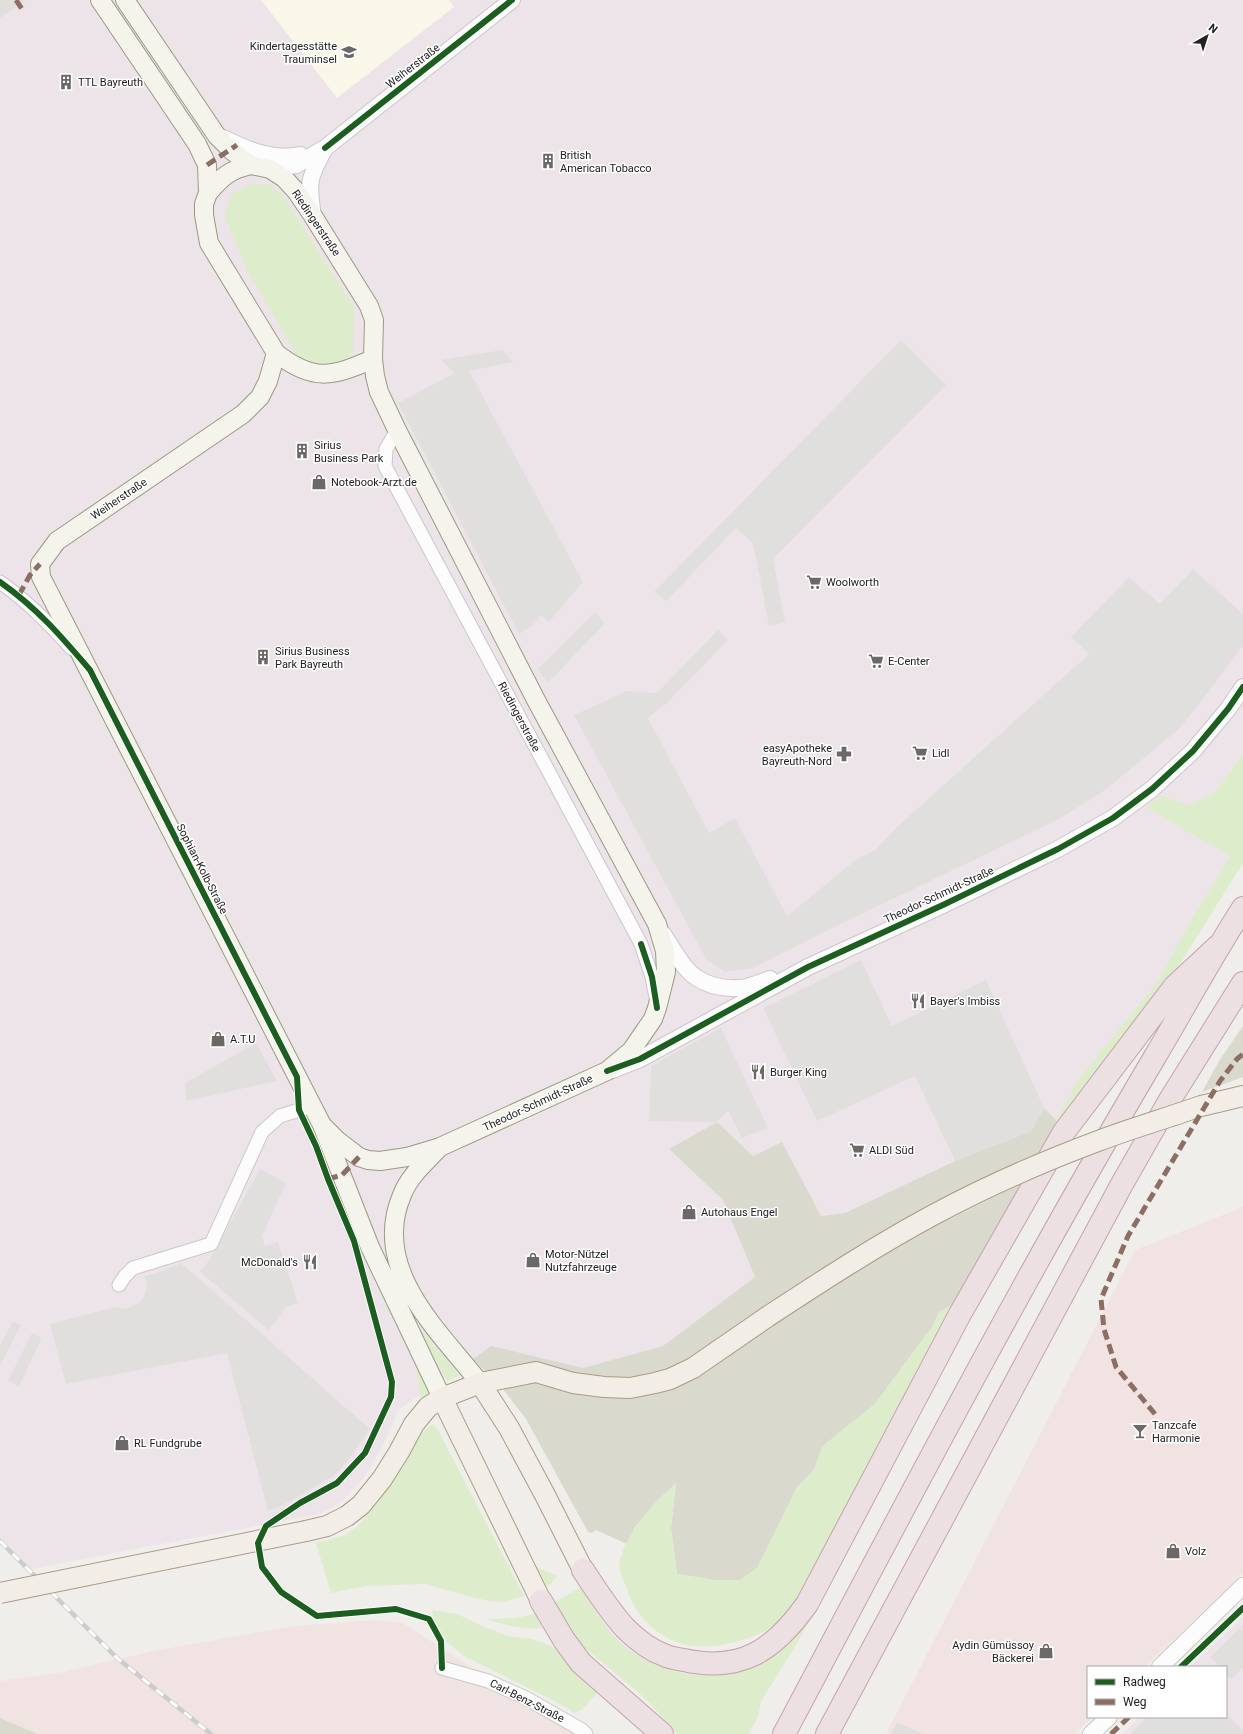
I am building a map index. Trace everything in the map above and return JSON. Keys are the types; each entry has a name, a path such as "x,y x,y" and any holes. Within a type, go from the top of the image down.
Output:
{"highway":[{"path":"784,1734 928,1461 1088,1169 1218,946 1243,908"},
{"path":"583,1570 626,1629 643,1643 664,1656 695,1662 716,1664 732,1663 748,1658 766,1648 785,1631 807,1604 820,1581 960,1314 1064,1132 1175,986 1218,946"},
{"path":"827,1734 1122,1184 1171,1098 1243,983"},
{"path":"541,1601 564,1640 581,1663 662,1734"}],"main road":[{"path":"100,0 197,144 207,165 208,193"},
{"path":"111,0 130,7"},
{"name":"Riedingerstraße","path":"130,7 217,136 232,151 251,165 270,169 284,178 296,191 369,306 374,320 375,376 379,392 397,430 540,706 657,924 665,951 666,972 658,1008 653,1019 630,1050 607,1071"},
{"path":"251,165 235,169 223,176 208,193 204,204 204,215 209,243 276,352 291,364 313,373 322,374 333,374 374,359"},
{"name":"Weiherstraße","path":"90,670 41,577 40,564 57,541 243,414 260,397 268,381 276,352"},
{"name":"Sophian-Kolb-Straße","path":"90,670 322,1124"},
{"name":"Theodor-Schmidt-Straße","path":"440,1147 607,1071"},
{"path":"0,1593 327,1526 347,1516 361,1505 382,1479 414,1424 428,1407 442,1398 480,1383 536,1372 573,1383 604,1387 630,1388 670,1379 693,1368 767,1317 891,1239 935,1214 981,1191 1048,1161 1099,1141 1201,1106 1243,1096"},
{"path":"322,1124 350,1150 359,1157 368,1160 388,1161 440,1147"},
{"path":"322,1124 370,1247 541,1601"},
{"path":"440,1147 413,1176 402,1195 396,1214 394,1234 397,1260 407,1288 419,1308 480,1383 509,1428 583,1570"}],"street":[{"name":"Weiherstraße","path":"325,148 512,0"},
{"path":"217,136 247,150 268,155 289,157 325,148"},
{"path":"270,169 296,165 325,148"},
{"path":"313,216 309,193 310,181 314,167 325,148"},
{"name":"Riedingerstraße","path":"397,430 386,448 385,466 640,944 652,977 658,1008"},
{"path":"0,582 19,595 51,625 90,670"},
{"name":"Theodor-Schmidt-Straße","path":"607,1071 640,1059 808,967 937,908 1063,847 1113,818 1152,789 1194,751 1243,688"},
{"path":"657,924 686,968 698,979 713,986 729,988 746,987 808,967"},
{"path":"119,1285 133,1268 211,1244 262,1132 280,1116 312,1106"},
{"path":"1161,1666 1243,1586"},
{"name":"Carl-Benz-Straße","path":"442,1668 488,1681 520,1695 582,1730 586,1734"},
{"path":"1091,1734 1108,1718"}],"shaded area":[{"path":"0,0 1243,0 1243,754 1214,793 1188,805 1161,795 1230,856 1194,915 1157,982 1080,1077 1056,1120 1044,1108 1031,1131 955,1161 845,1213 820,1216 782,1142 753,1156 717,1122 669,1149 723,1200 755,1277 663,1346 583,1368 491,1347 398,1410 384,1444 365,1476 342,1502 319,1514 31,1569 0,1539"},
{"path":"0,0 26,0 0,18"},
{"name":"Kindertagesstätte Trauminsel","path":"261,0 449,0 454,7 337,98"},
{"path":"901,340 946,385 773,559 785,622 769,626 753,543 736,528 666,601 654,592"},
{"path":"502,350 513,362 469,371 583,582 549,622 541,616 532,626 519,634 398,403 455,373 441,360"},
{"path":"1193,569 1243,614 1243,645 1208,693 1179,729 1105,790 1061,818 824,932 753,968 725,972 706,959 574,715 627,691 657,693 718,630 728,640 667,703 648,718 709,833 735,818 787,916 857,859 875,850 896,828 1089,654 1071,637 1129,577 1160,604"},
{"path":"595,612 605,623 548,683 538,669"},
{"path":"861,960 892,1026 986,980 1044,1108 1031,1131 955,1161 915,1076 817,1121 763,1008"},
{"path":"1243,1026 1243,1077 1202,1092 1219,1061"},
{"path":"721,1028 768,1128 742,1138 728,1111 717,1122 649,1121 651,1066"},
{"path":"256,1043 277,1081 186,1101 185,1083"},
{"path":"1044,1108 1056,1120 1059,1126 962,1299 939,1312 932,1327 875,1404 823,1446 814,1470 797,1487 758,1567 741,1580 715,1580 677,1574 671,1528 676,1483 657,1501 635,1527 627,1544 596,1530 592,1533 588,1532 526,1419 502,1388 473,1359 491,1346 583,1368 663,1346 755,1277 723,1200 669,1149 717,1122 753,1156 782,1142 821,1216 845,1213 955,1161 1031,1131"},
{"path":"260,1169 286,1183 262,1236 265,1246 278,1242 298,1303 286,1307 269,1330 200,1272 210,1259"},
{"path":"1243,1207 1243,1573 1146,1666 1087,1666 1087,1718 1092,1718 1075,1734 886,1734 1135,1250"},
{"path":"181,1263 370,1429 347,1462 333,1476 289,1502 268,1511 227,1353 66,1384 50,1324 115,1307 124,1309 133,1306 141,1301 145,1294 147,1282 144,1276 160,1272"},
{"path":"13,1321 21,1325 0,1366 0,1345"},
{"path":"32,1333 42,1338 19,1386 8,1381"},
{"path":"1243,1617 1243,1734 1122,1734 1138,1718 1227,1718 1227,1666 1191,1666"},
{"path":"374,1620 403,1623 575,1734 0,1734 0,1681 63,1672 153,1651 294,1626"},
{"path":"1243,1625 1243,1668 1231,1679 1227,1675 1227,1666 1219,1666 1210,1657"},
{"path":"1227,1715 1243,1730 1243,1734 1130,1734 1146,1718 1227,1718"},
{"path":"0,1718 37,1734 0,1734"},
{"path":"897,1722 923,1734 891,1734"}],"green space":[{"path":"250,184 270,184 283,196 354,307 353,352 340,365 322,371 296,354 249,274 224,216 232,194"},
{"path":"1243,754 1243,863 1168,983 1059,1126 1056,1120 1080,1077 1157,982 1194,915 1230,856 1146,807 1161,795 1188,805 1214,793"},
{"path":"962,1299 789,1614 780,1622 758,1634 732,1643 719,1645 694,1646 683,1644 661,1634 652,1627 636,1610 620,1571 619,1564 629,1538 643,1518 659,1500 676,1483 671,1528 677,1574 715,1580 741,1580 758,1567 797,1487 814,1470 823,1446 875,1404 932,1327 939,1312"},
{"path":"416,1324 460,1376 447,1381"},
{"path":"415,1361 432,1393 421,1400"},
{"path":"433,1424 437,1428 524,1596 503,1602 489,1601 425,1584 366,1586 331,1593 316,1543 345,1535 358,1526 385,1493 419,1435"},
{"path":"526,1556 539,1568 557,1576 550,1585 543,1587"},
{"path":"837,1571 796,1645 761,1701 758,1717 749,1734 677,1734 647,1700 578,1642 553,1603 580,1588 618,1640 625,1647 642,1658 662,1667 682,1673 722,1674"},
{"path":"432,1610 457,1614 508,1636 531,1639 545,1643 556,1649 572,1668 595,1687 598,1692 582,1710 574,1713 562,1705 464,1656 447,1642 434,1620"},
{"path":"535,1614 542,1628 521,1628 486,1619 515,1618"}],"railway":[{"path":"0,1541 117,1658 211,1734"}],"marked path":[{"path":"16,0 24,12"},
{"path":"207,165 237,145"},
{"path":"19,595 30,575 40,564"},
{"path":"1155,1414 1116,1367 1104,1329 1101,1299 1128,1236 1220,1081 1237,1059 1243,1054"},
{"path":"328,1179 342,1175 359,1157"},
{"path":"1111,1734 1128,1718"}],"cycle path":[{"path":"325,148 512,0"},
{"path":"0,582 37,612 59,634 90,670 297,1077 299,1110 316,1146 354,1241 392,1382 391,1397 365,1453 337,1483 300,1503 266,1526 258,1543 262,1567 281,1592 317,1616 396,1609 429,1619 441,1641 442,1668"},
{"path":"607,1071 640,1059 808,967 945,904 1058,849 1113,818 1152,789 1193,751 1228,709 1243,687"},
{"path":"641,944 652,977 657,1008"},
{"path":"1182,1666 1243,1608"}],"place":[{"name":"Kindertagesstätte Trauminsel","path":"349,52"},
{"name":"TTL Bayreuth","path":"66,82"},
{"name":"British American Tobacco","path":"548,161"},
{"name":"Sirius Business Park","path":"302,451"},
{"name":"Notebook-Arzt.de","path":"319,482"},
{"name":"Woolworth","path":"814,582"},
{"name":"Sirius Business Park Bayreuth","path":"263,657"},
{"name":"E-Center","path":"876,661"},
{"name":"Lidl","path":"920,753"},
{"name":"easyApotheke Bayreuth-Nord","path":"844,754"},
{"name":"Bayer's Imbiss","path":"918,1001"},
{"name":"A.T.U","path":"218,1039"},
{"name":"Burger King","path":"758,1072"},
{"name":"ALDI Süd","path":"857,1150"},
{"name":"Autohaus Engel","path":"689,1212"},
{"name":"Motor-Nützel Nutzfahrzeuge","path":"533,1260"},
{"name":"McDonald's","path":"310,1262"},
{"name":"Tanzcafe Harmonie","path":"1140,1431"},
{"name":"RL Fundgrube","path":"122,1443"},
{"name":"Volz","path":"1173,1551"},
{"name":"Aydin Gümüssoy Bäckerei","path":"1046,1651"}]}
